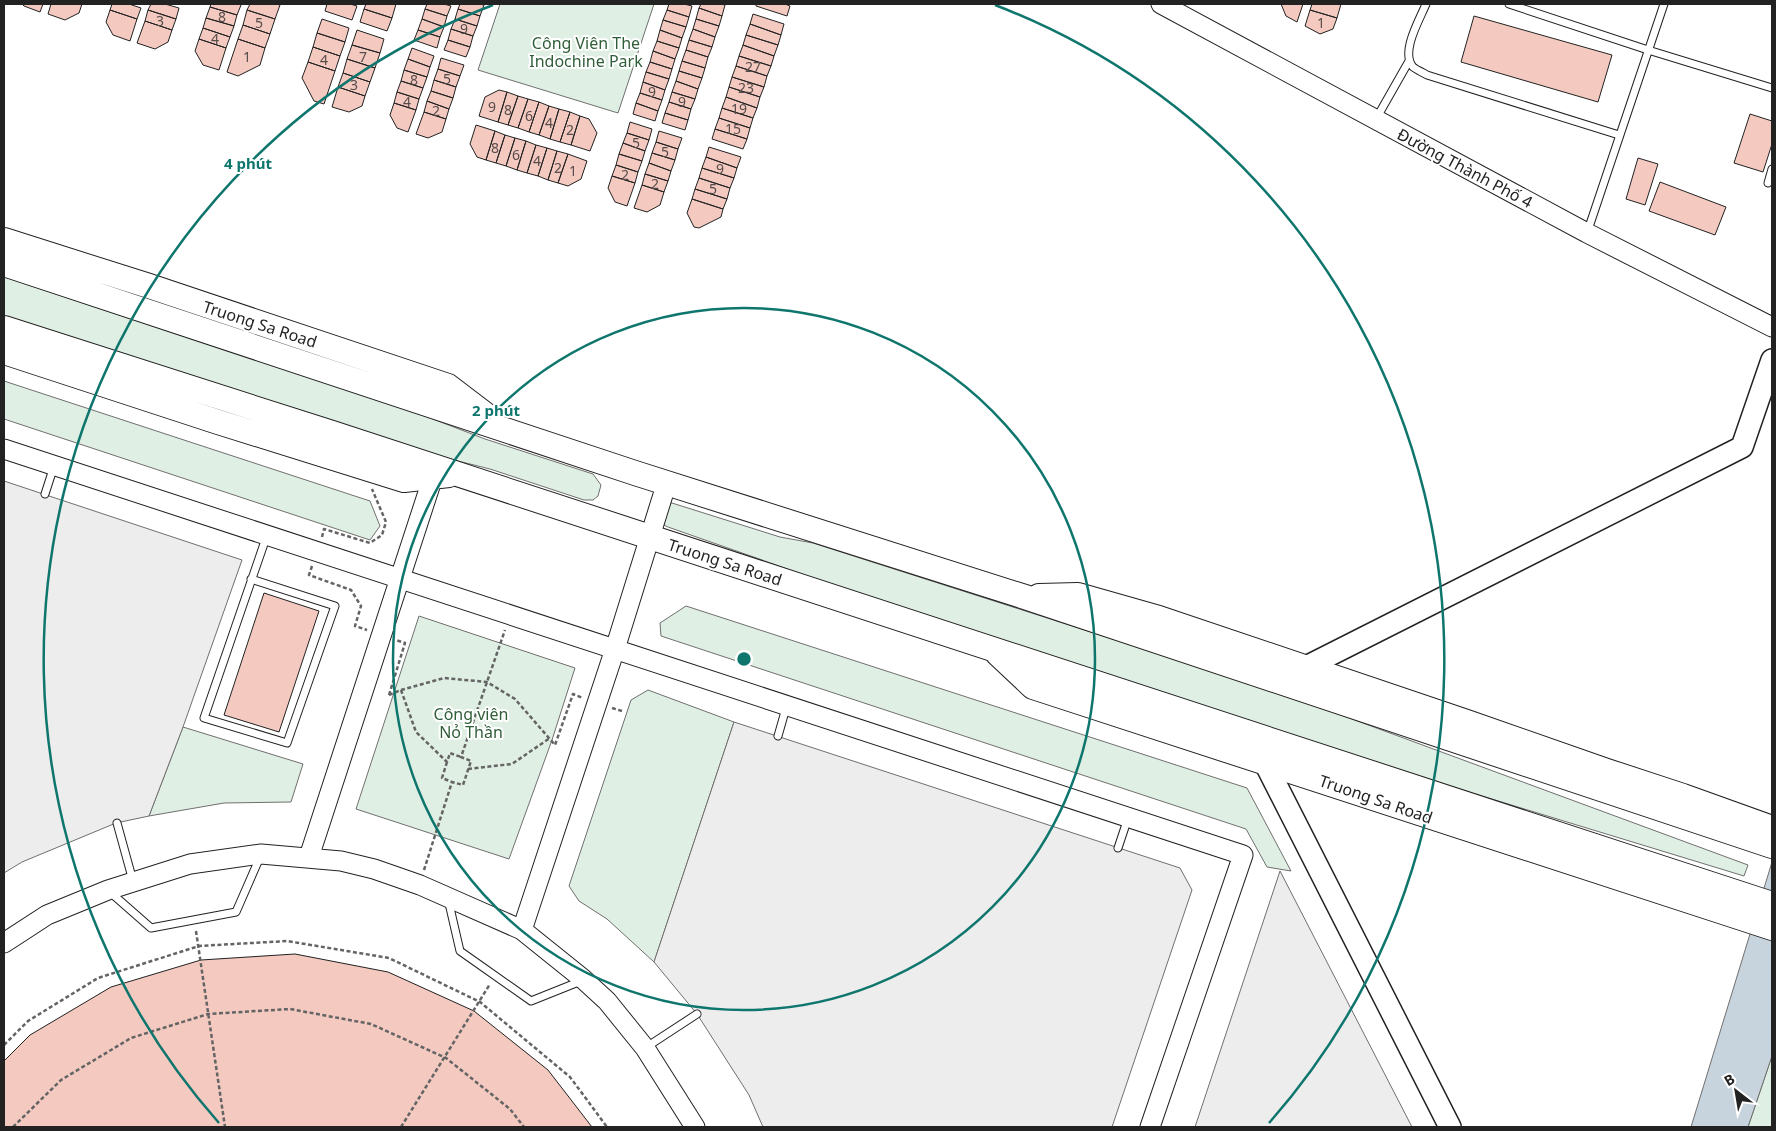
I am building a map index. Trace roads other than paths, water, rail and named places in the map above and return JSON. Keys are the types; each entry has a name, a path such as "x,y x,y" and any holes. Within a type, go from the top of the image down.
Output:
{"highway":[{"name":"Truong Sa Road","path":"4,240 149,286 448,386 506,430"},
{"name":"Truong Sa Road","path":"4,264 364,384 1769,836"},
{"name":"Truong Sa Road","path":"4,328 328,443 404,480 459,474"},
{"name":"Truong Sa Road","path":"4,352 218,422 328,443 459,474 992,649 1742,907 1772,928"},
{"path":"364,384 372,361"},
{"name":"Truong Sa Road","path":"1025,597 1078,594 1159,618 1476,724 1607,772 1683,796 1769,836"},
{"name":"Truong Sa Road","path":"992,649 1033,687 1265,763 1742,907 1772,904"}],"main road":[{"path":"1306,668 1742,447 1772,360"},
{"path":"1265,763 1450,1127"}],"street":[{"name":"Đường Thành Phố 4","path":"1161,4 1587,234 1772,327"},
{"path":"4,449 1243,855 1150,1127"},
{"path":"308,857 432,477"},
{"path":"522,930 615,649 667,482"},
{"path":"4,943 47,915 133,881 190,864 261,854 308,857 374,869 447,896 522,930 584,979 607,1001 645,1048 695,1127"}],"lane":[{"path":"1426,4 1408,49 1409,61 1414,68 1427,75 1619,135"},
{"path":"1509,4 1648,50 1772,88"},
{"path":"1587,234 1664,4"},
{"path":"1376,120 1409,61"},
{"path":"1768,183 1772,169"},
{"path":"45,494 55,465"},
{"path":"251,579 334,606 287,743 204,718 251,579 267,535"},
{"path":"778,736 786,705"},
{"path":"1118,848 1128,818"},
{"path":"116,823 133,881"},
{"path":"108,890 150,928 236,912 261,854"},
{"path":"447,896 460,951 531,1002 584,979"},
{"path":"645,1048 697,1014"}],"park label":[{"name":"Công Viên The Indochine Park","path":"586,52"},
{"name":"Công viên Nỏ Thần","path":"471,723"}]}
